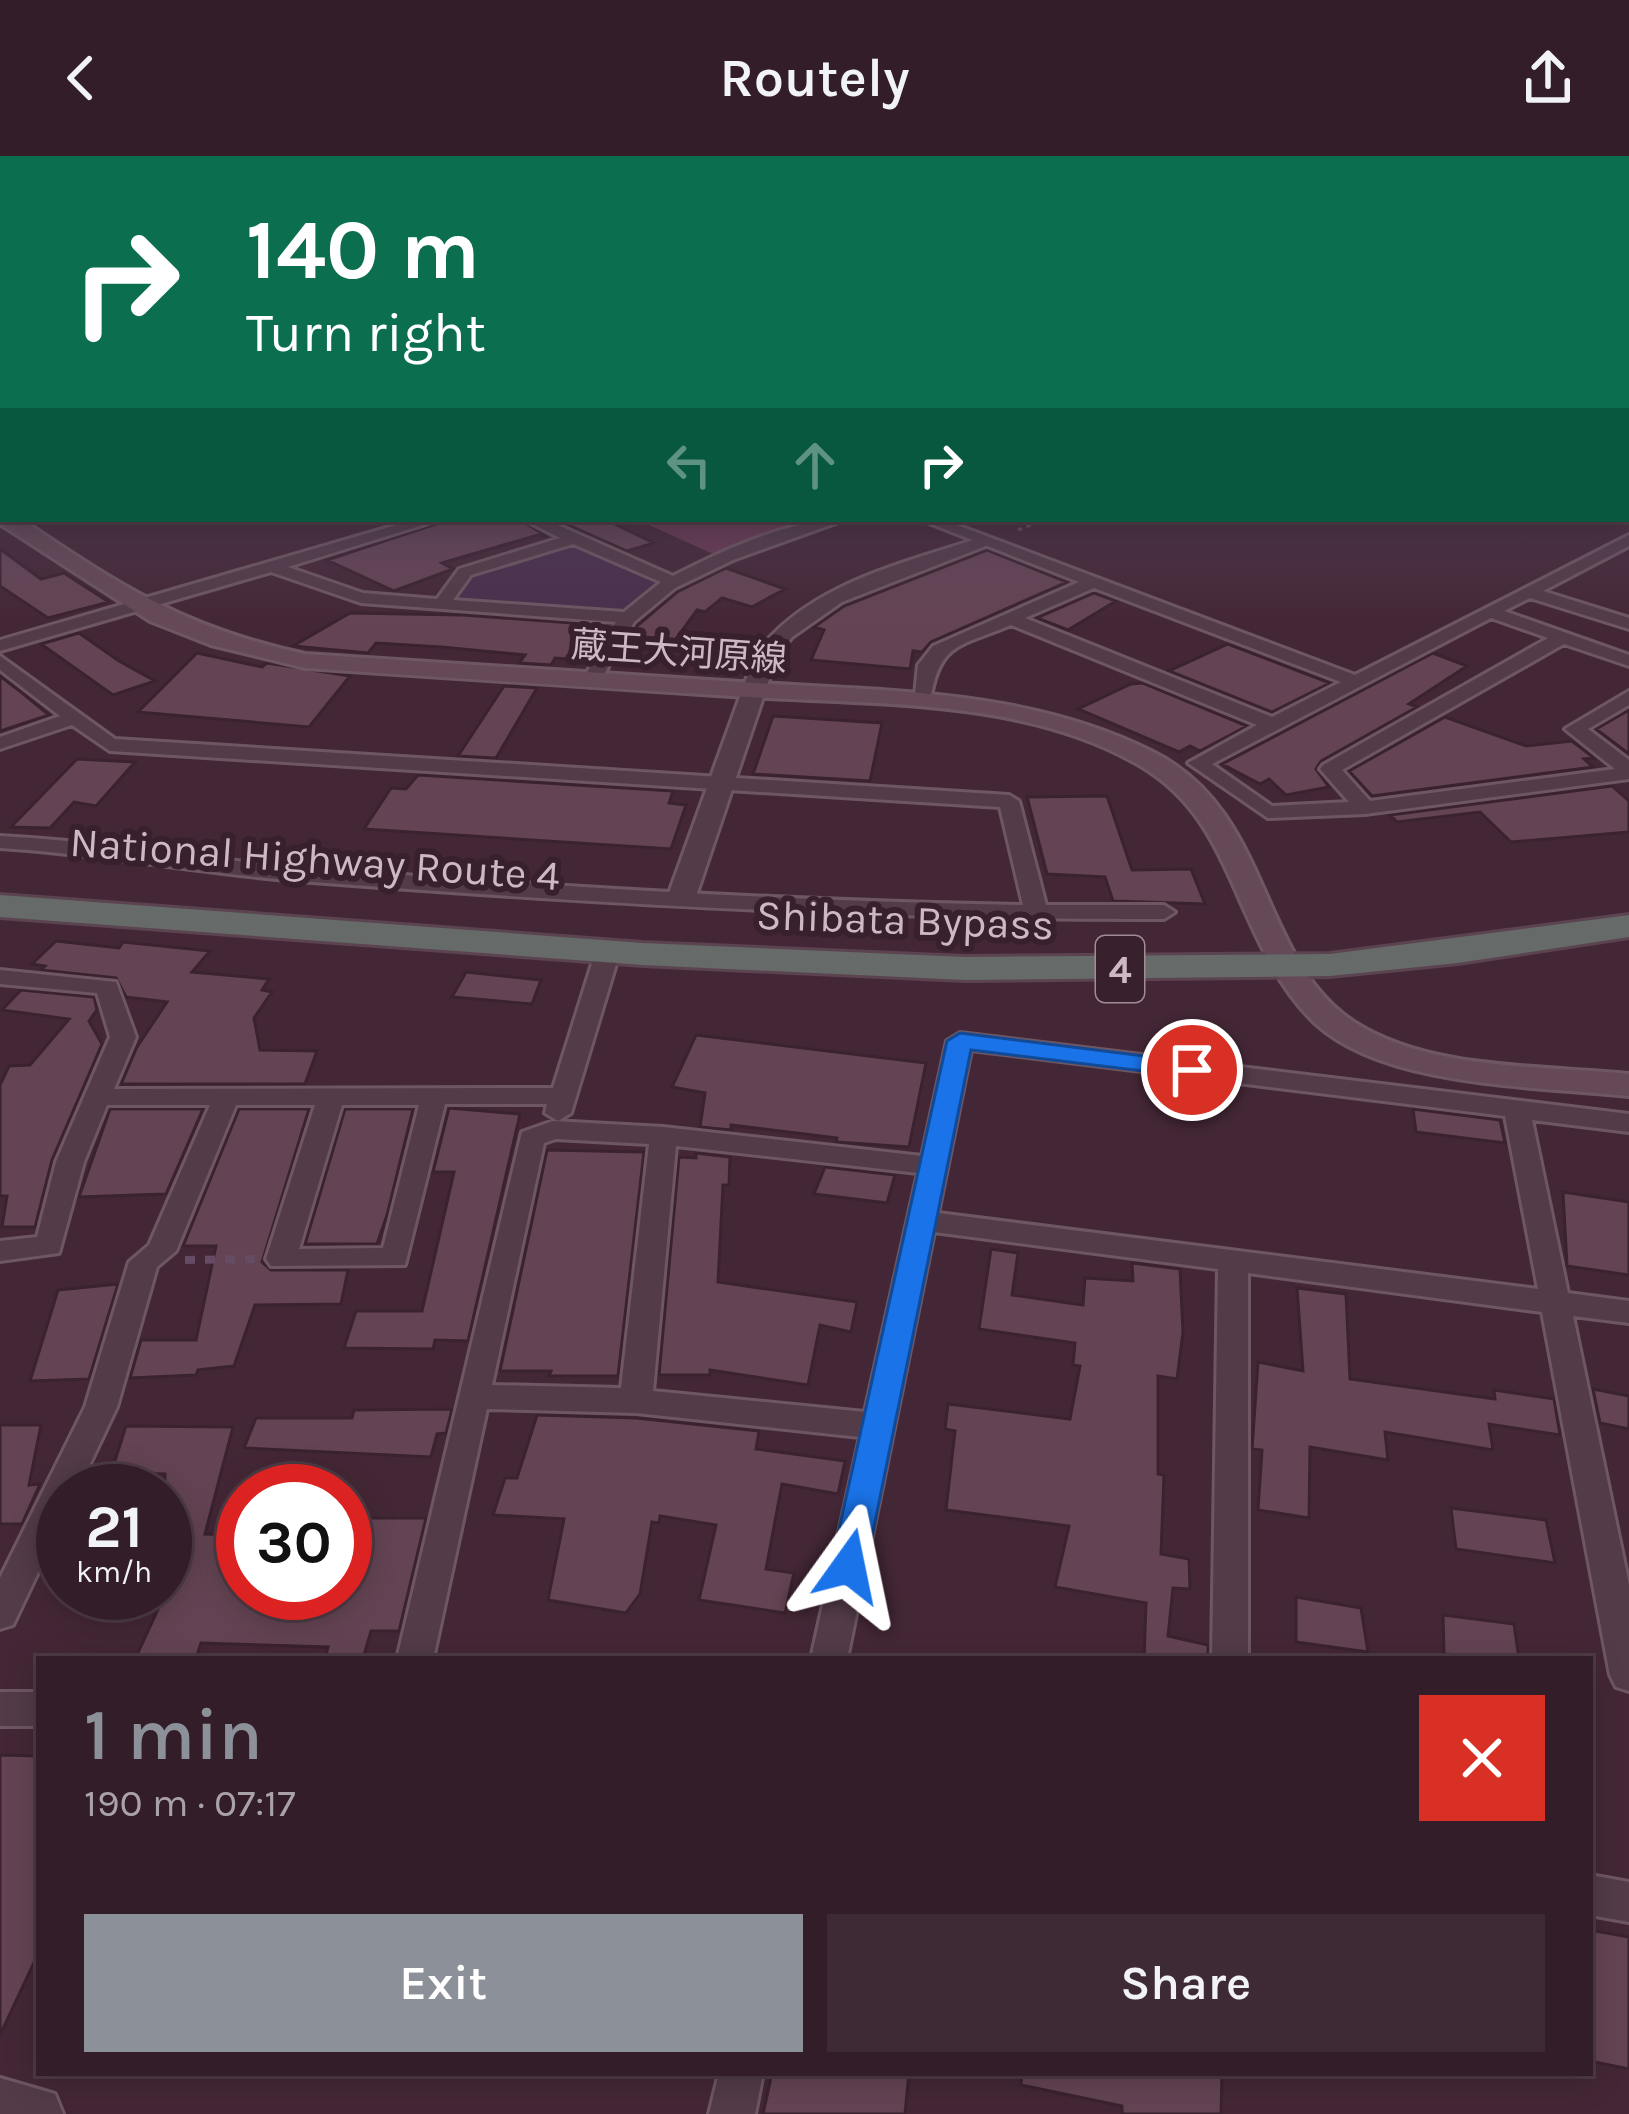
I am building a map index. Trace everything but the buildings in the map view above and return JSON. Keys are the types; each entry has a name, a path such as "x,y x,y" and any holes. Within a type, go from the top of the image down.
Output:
{"highway":[{"name":"National Highway Route 4","path":"0,883 616,937"},
{"name":"Shibata Bypass","path":"1281,954 1629,899"},
{"name":"National Highway Route 4","path":"0,906 616,937"},
{"name":"Shibata Bypass","path":"616,937 1019,970 1629,926"}],"main road":[{"name":"蔵王大河原線","path":"12,522 137,606 217,640 304,661 921,701 1035,718 1121,748 1194,793 1210,811 1281,954 1318,1008 1343,1029 1406,1056 1629,1085"}],"street":[{"path":"0,646 424,522"},
{"path":"538,522 676,583"},
{"path":"591,681 629,618 676,583 741,553 830,522"},
{"path":"935,522 1358,682"},
{"path":"440,606 465,572 575,538"},
{"path":"1629,540 1198,763 1268,812 1365,808 1629,771"},
{"path":"682,896 766,655 794,621 846,594 986,542"},
{"path":"272,567 361,598 629,618"},
{"path":"921,701 927,665 939,650 1094,582"},
{"path":"1529,592 1629,623"},
{"path":"1490,613 1629,661"},
{"path":"1009,618 1271,724"},
{"path":"1365,808 1330,769 1560,639"},
{"path":"0,661 110,746 1009,802 1037,914"},
{"path":"1629,697 1575,729 1629,771"},
{"path":"0,743 74,718"},
{"path":"0,842 144,853 292,873 1037,914 1164,912"},
{"path":"553,1130 616,937"},
{"path":"0,1251 49,1246 70,1162 123,1037 106,987 4,982"},
{"path":"830,1656 960,1041 1629,1123"},
{"path":"0,1614 101,1407 144,1262 161,1251 227,1096"},
{"path":"331,1096 281,1259 394,1258 434,1096"},
{"path":"98,1097 562,1096"},
{"path":"1517,1109 1629,1676"},
{"path":"416,1656 532,1138 553,1130 663,1136 934,1166"},
{"path":"636,1401 663,1136"},
{"path":"922,1221 1629,1312"},
{"path":"1230,1656 1233,1261"},
{"path":"477,1397 636,1401 878,1426"},
{"path":"0,1709 36,1709"},
{"path":"1593,1896 1629,1902"},
{"path":"732,2114 740,2076"},
{"path":"0,2106 35,2114"}],"path":[{"path":"161,1251 172,1261 281,1259"}],"shaded area":[{"path":"643,522 805,522 713,554"},
{"path":"574,544 662,585 622,613 452,601 471,575"}],"route":[{"path":"849,1566 960,1041 1192,1070"}]}
